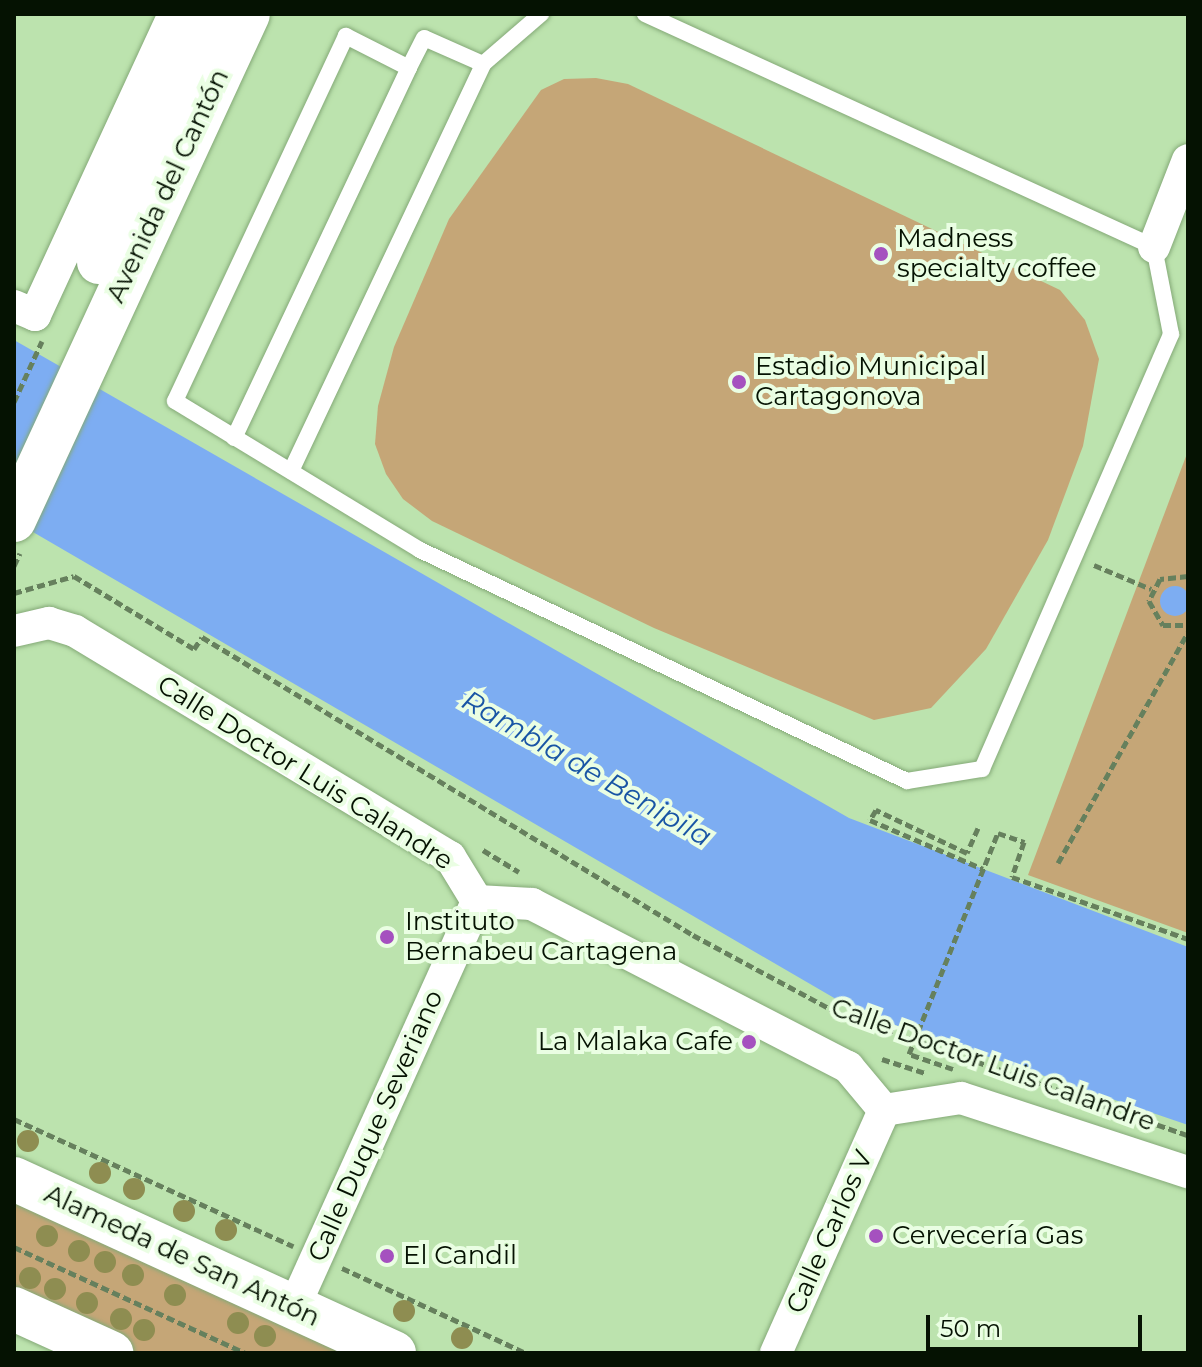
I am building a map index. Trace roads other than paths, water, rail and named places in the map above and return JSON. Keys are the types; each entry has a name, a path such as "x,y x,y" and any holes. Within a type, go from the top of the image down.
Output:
{"main road":[{"name":"Avenida del Cantón","path":"65,344 214,14"},
{"name":"Avenida del Cantón","path":"65,344 248,14"},
{"path":"14,449 65,344"},
{"path":"14,520 65,344"},
{"name":"Alameda de San Antón","path":"14,1179 394,1353"},
{"path":"14,1309 111,1353"}],"street":[{"path":"14,306 35,315 174,14"},
{"path":"1154,247 1188,160"},
{"name":"Calle Doctor Luis Calandre","path":"14,631 49,623 75,631 450,857 477,901 522,901 560,918 848,1067 884,1110 961,1098 1188,1172"},
{"name":"Calle Duque Severiano","path":"294,1307 477,901"},
{"name":"Calle Carlos V","path":"776,1353 884,1110"}],"lane":[{"path":"291,471 483,64 541,14"},
{"path":"409,68 346,36 175,401 420,550 907,781 982,769 1171,334 1154,247 645,14"},
{"path":"234,438 424,38 483,64"}],"water":[{"name":"Rambla de Benipila","path":"14,340 849,818 1188,947 1188,1125 860,1013 14,521"},
{"path":"1175,586 1186,590 1190,601 1186,612 1175,616 1164,612 1160,601 1164,590"}],"place":[{"name":"Madness specialty coffee","path":"881,254"},
{"name":"Estadio Municipal Cartagonova","path":"739,382"},
{"name":"Instituto Bernabeu Cartagena","path":"387,937"},
{"name":"La Malaka Cafe","path":"749,1042"},
{"name":"Cervecería Gas","path":"876,1236"},
{"name":"El Candil","path":"387,1256"}]}
